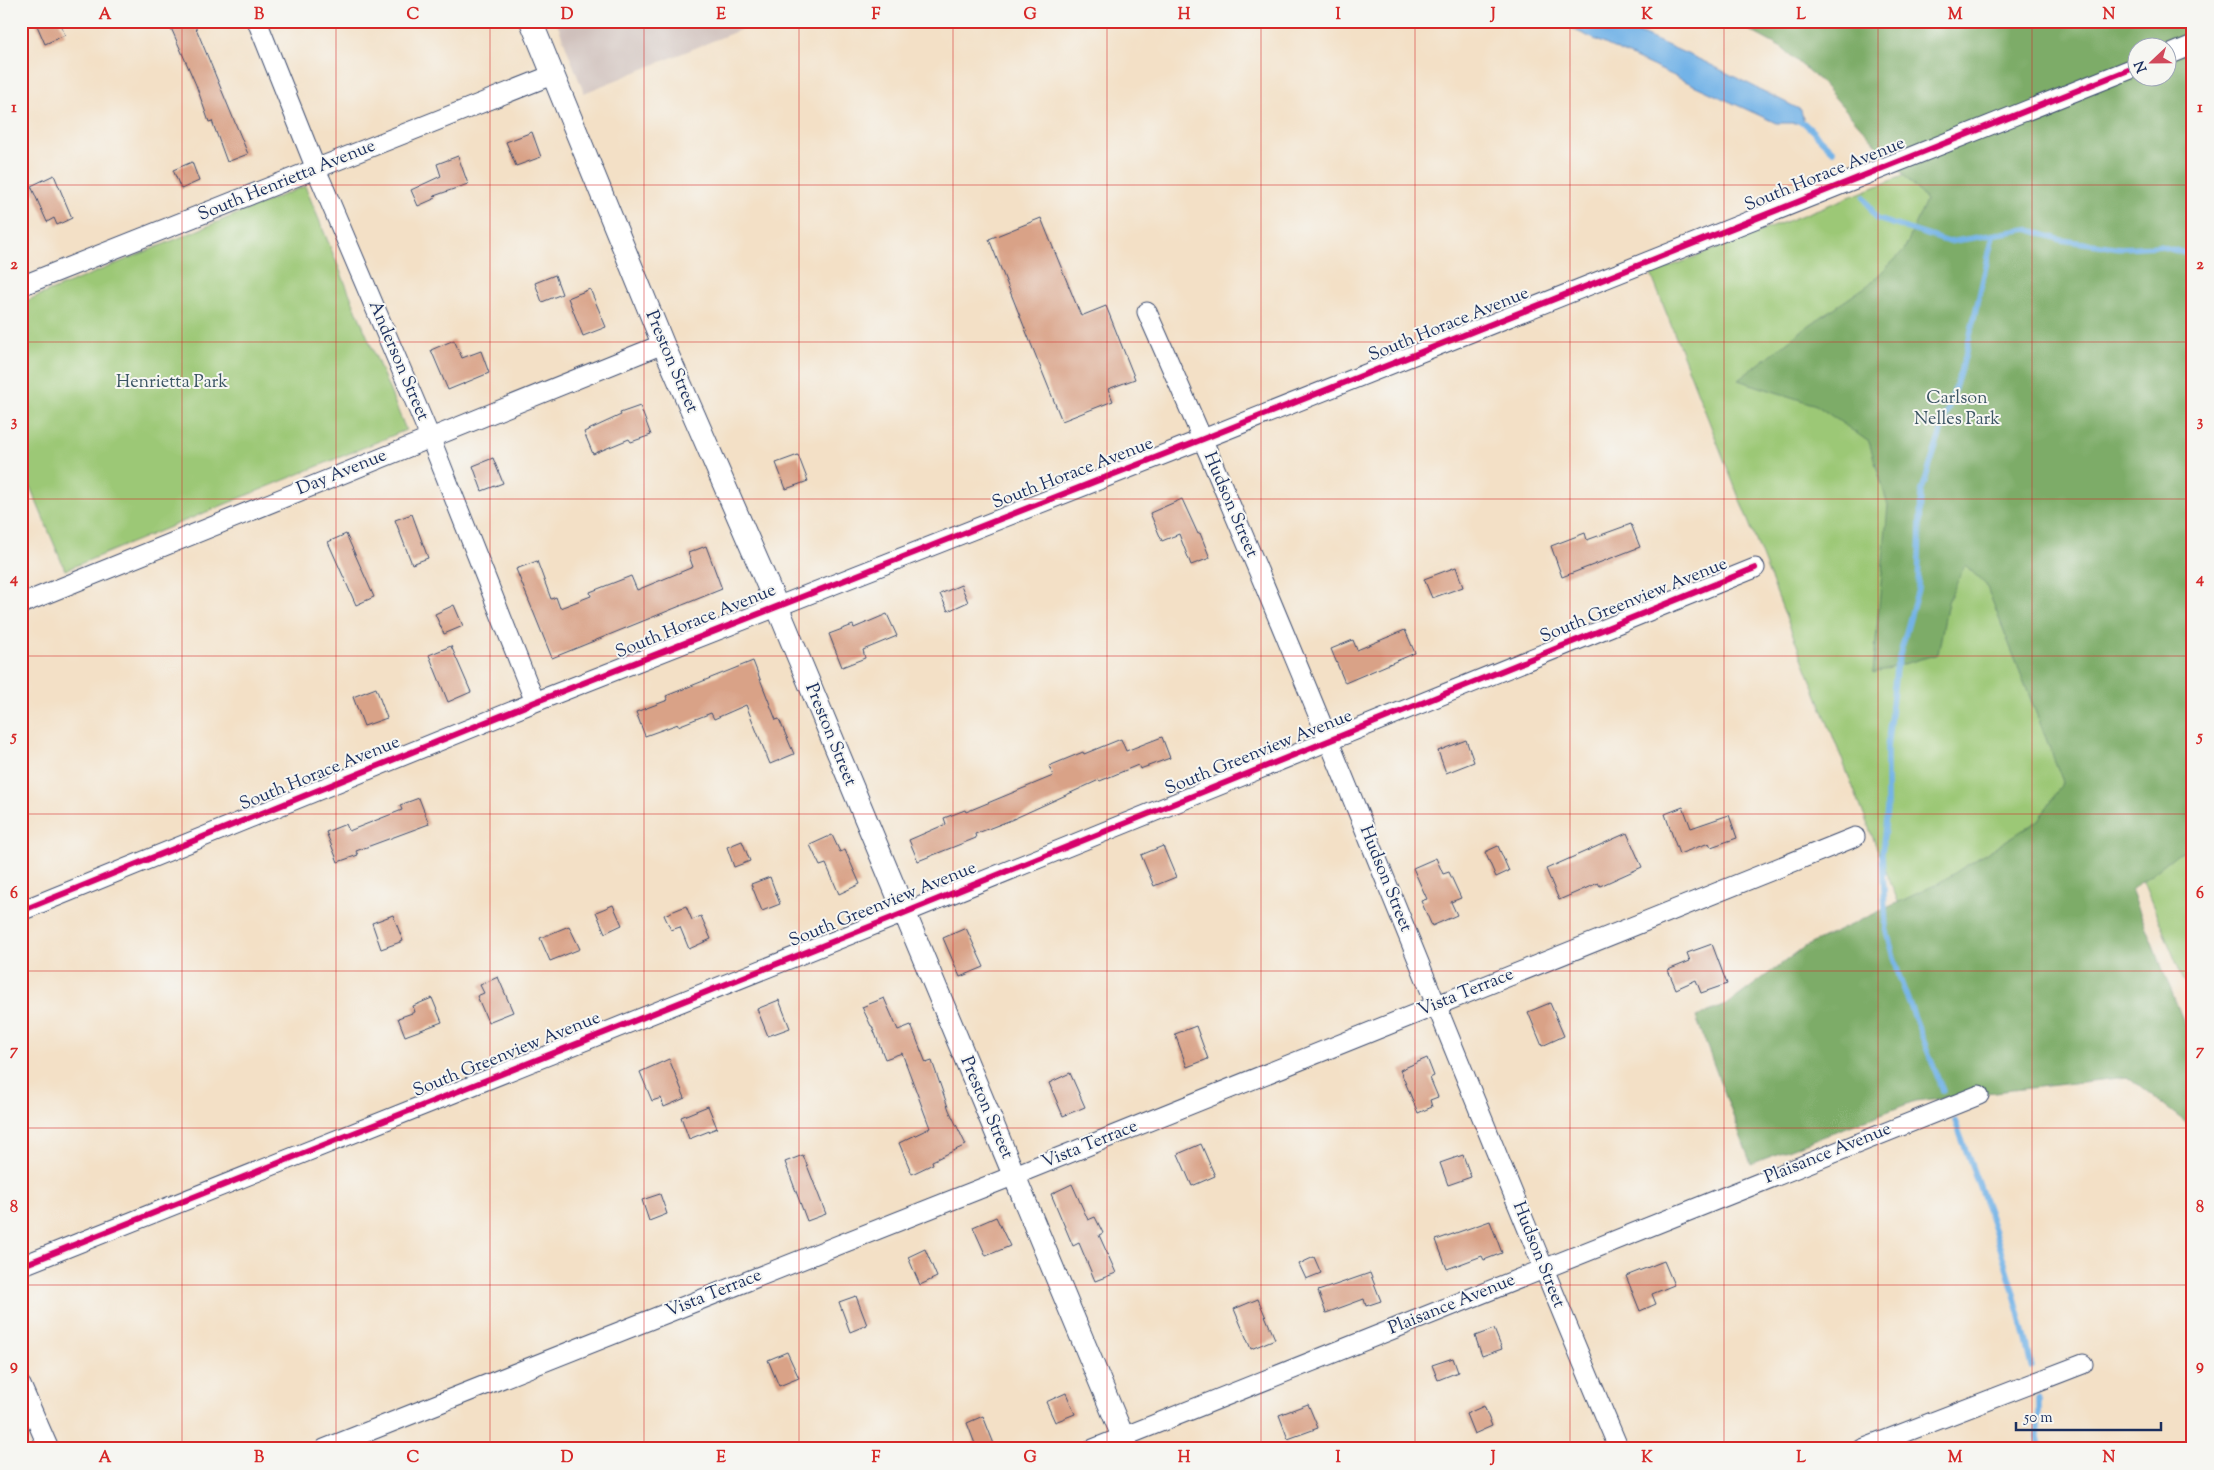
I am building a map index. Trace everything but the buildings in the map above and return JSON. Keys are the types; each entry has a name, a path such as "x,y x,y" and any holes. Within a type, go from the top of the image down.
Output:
{"street":[{"name":"Anderson Street","path":"258,21 316,170 430,437 536,702"},
{"name":"Preston Street","path":"531,21 663,344 777,606 1125,1443"},
{"path":"2176,52 2193,45"},
{"name":"South Horace Avenue","path":"21,911 536,702 2126,72"},
{"name":"South Henrietta Avenue","path":"21,286 316,170 552,74"},
{"name":"Hudson Street","path":"1147,312 1203,439 1619,1449"},
{"name":"Day Avenue","path":"21,604 663,344"},
{"name":"South Greenview Avenue","path":"21,1266 904,913 1755,568"},
{"name":"Vista Terrace","path":"324,1449 1015,1175 1855,837"},
{"name":"Plaisance Avenue","path":"1093,1449 1125,1443 1543,1268 1979,1094"},
{"path":"1862,1449 2083,1364"},
{"path":"21,1385 49,1449"}],"shaded area":[{"path":"556,21 762,21 584,93"}],"green space":[{"name":"Carlson Nelles Park","path":"1732,21 2193,21 2193,847 2178,853 2131,890 2193,1045 2193,1128 2127,1077 1915,1101 1751,1164 1696,1017 1728,1004 1804,947 1937,884 2039,820 2063,782 1986,585 1965,565 1948,602 1938,654 1873,673 1888,505 1869,442 1816,405 1738,380 1808,326 1868,285 1904,251 1926,200 1820,81 1782,48"},
{"name":"Carlson Nelles Park","path":"2133,88 2193,180 2193,1003 2136,865 1919,955 1651,274"},
{"name":"Henrietta Park","path":"305,186 406,430 65,570 21,465 21,303"}],"water":[{"path":"1555,21 1612,21 1703,61 1801,110 1804,123 1776,123"}],"waterway":[{"path":"1797,120 1804,123 1833,151"},
{"path":"1864,197 1877,219 1949,242 2027,229 2061,240 2121,248 2159,246 2193,255"},
{"path":"1943,1091 1900,979 1886,928 1882,853 1887,809 1887,749 1896,669 1918,589 1921,493 1965,357 1993,236"},
{"path":"1955,1121 2008,1273 2032,1367"},
{"path":"2038,1398 2038,1437 2041,1449"}],"cycle path":[{"path":"21,911 535,702 1203,439 2126,71"},
{"path":"21,1266 904,913 1755,568"}]}
